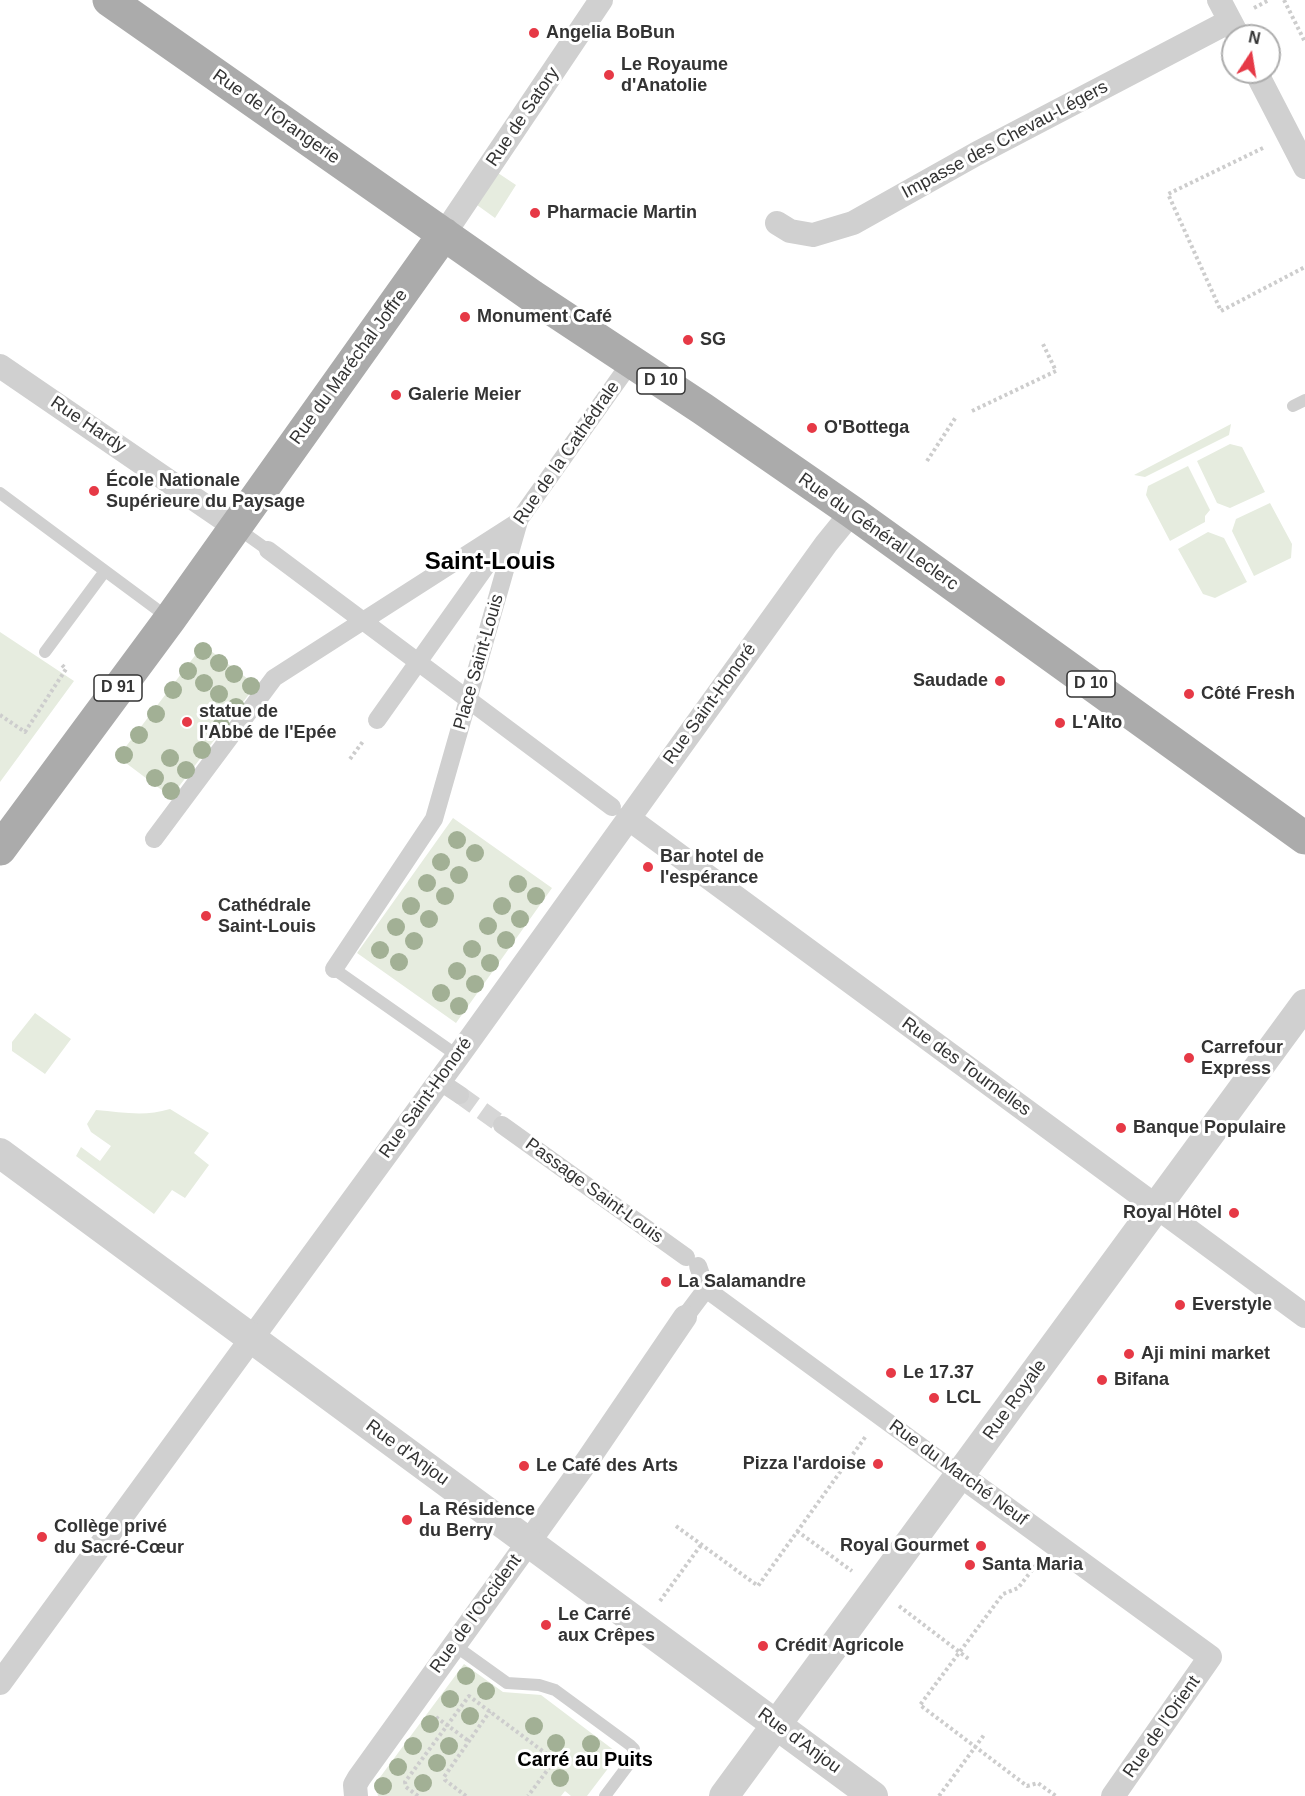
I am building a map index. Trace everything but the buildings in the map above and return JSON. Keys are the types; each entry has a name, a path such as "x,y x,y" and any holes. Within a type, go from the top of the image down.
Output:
{"main road":[{"name":"Rue de l'Orangerie","path":"109,0 444,234"},
{"name":"Rue du Général Leclerc","path":"444,234 852,512 1305,838"},
{"name":"Rue du Maréchal Joffre","path":"0,849 170,619 444,234"}],"street":[{"name":"Rue de Satory","path":"444,234 601,0"},
{"path":"1219,0 1231,24"},
{"name":"Impasse des Chevau-Légers","path":"777,223 790,231 813,235 853,223 966,159 1221,35"},
{"path":"1262,84 1305,167"},
{"name":"Rue de la Cathédrale","path":"377,720 631,362"},
{"name":"Rue Hardy","path":"0,366 234,526"},
{"name":"Rue Saint-Honoré","path":"0,1683 458,1056 620,813 852,512"},
{"path":"154,839 274,678 519,521"},
{"name":"Place Saint-Louis","path":"334,969 434,819 519,521"},
{"path":"268,550 620,813"},
{"name":"Rue des Tournelles","path":"620,813 1305,1316"},
{"name":"Rue Royale","path":"724,1796 1305,1004"},
{"path":"439,1081 460,1095"},
{"name":"Passage Saint-Louis","path":"502,1125 692,1262 706,1290"},
{"name":"Rue d'Anjou","path":"0,1153 873,1796"},
{"name":"Rue du Marché Neuf","path":"706,1290 1210,1658"},
{"name":"Rue de l'Occident","path":"355,1794 359,1778 588,1461 685,1317 706,1290"},
{"name":"Rue de l'Orient","path":"1113,1796 1210,1658"}],"lane":[{"path":"1293,406 1305,400"},
{"path":"0,493 170,619"},
{"path":"234,526 268,550"},
{"path":"45,652 105,571"},
{"name":"Place Saint-Louis","path":"334,969 458,1056"},
{"path":"454,1645 507,1683 539,1685 555,1690 630,1745 633,1749 632,1760 605,1796"}],"path":[{"path":"1284,0 1305,42"},
{"path":"1288,135 1168,194 1221,311 1305,267"},
{"path":"972,411 1056,371 1042,342"},
{"path":"927,461 956,417"},
{"path":"0,715 25,732 66,669 58,662"},
{"path":"676,1526 758,1586 880,1416"},
{"path":"797,1531 970,1660"},
{"path":"1053,1543 1017,1588 1003,1594 920,1705 1027,1786 1038,1783 1056,1796"},
{"path":"642,1625 701,1545"},
{"path":"418,1796 406,1787 405,1782 467,1696 552,1758 552,1764 528,1796"},
{"path":"429,1711 470,1742"},
{"path":"464,1796 444,1778 490,1711"},
{"path":"939,1796 984,1735"}],"shaded area":[{"path":"498,173 516,185 495,218 477,205"},
{"path":"1231,424 1229,435 1145,477 1134,475"},
{"path":"1230,444 1242,447 1265,492 1230,508 1217,503 1197,461"},
{"path":"1188,466 1210,510 1205,516 1205,522 1170,541 1146,495 1148,486"},
{"path":"1270,503 1292,544 1291,558 1254,576 1232,531 1236,519"},
{"path":"1208,532 1224,538 1247,582 1215,598 1203,594 1178,549"},
{"path":"0,632 74,681 0,782"},
{"path":"203,645 256,685 171,797 118,757"},
{"path":"453,818 552,888 456,1023 357,953"},
{"path":"35,1013 71,1039 45,1074 12,1051 12,1042"},
{"path":"170,1109 209,1133 194,1153 209,1165 185,1198 172,1190 154,1214 76,1156 81,1147 100,1161 111,1146 91,1132 87,1124 96,1110 142,1113"},
{"path":"464,1664 503,1692 541,1695 619,1754 587,1796 571,1796 565,1791 561,1796 378,1796 375,1784"}],"tunnel":[{"path":"460,1095 502,1125"}],"place":[{"name":"Angelia BoBun","path":"534,33"},
{"name":"Le Royaume d'Anatolie","path":"609,75"},
{"name":"Pharmacie Martin","path":"535,213"},
{"name":"Monument Café","path":"465,317"},
{"name":"SG","path":"688,340"},
{"name":"Galerie Meier","path":"396,395"},
{"name":"O'Bottega","path":"812,428"},
{"name":"École Nationale Supérieure du Paysage","path":"94,491"},
{"name":"Saudade","path":"1000,681"},
{"name":"Côté Fresh","path":"1189,694"},
{"name":"statue de l'Abbé de l'Epée","path":"187,722"},
{"name":"L'Alto","path":"1060,723"},
{"name":"Bar hotel de l'espérance","path":"648,867"},
{"name":"Cathédrale Saint-Louis","path":"206,916"},
{"name":"Carrefour Express","path":"1189,1058"},
{"name":"Banque Populaire","path":"1121,1128"},
{"name":"Royal Hôtel","path":"1234,1213"},
{"name":"La Salamandre","path":"666,1282"},
{"name":"Everstyle","path":"1180,1305"},
{"name":"Aji mini market","path":"1129,1354"},
{"name":"Le 17.37","path":"891,1373"},
{"name":"Bifana","path":"1102,1380"},
{"name":"LCL","path":"934,1398"},
{"name":"Pizza l'ardoise","path":"878,1464"},
{"name":"Le Café des Arts","path":"524,1466"},
{"name":"La Résidence du Berry","path":"407,1520"},
{"name":"Collège privé du Sacré-Cœur","path":"42,1537"},
{"name":"Royal Gourmet","path":"981,1546"},
{"name":"Santa Maria","path":"970,1565"},
{"name":"Le Carré aux Crêpes","path":"546,1625"},
{"name":"Crédit Agricole","path":"763,1646"}],"district":[{"name":"Saint-Louis","path":"490,562"},
{"name":"Carré au Puits","path":"585,1760"}]}
